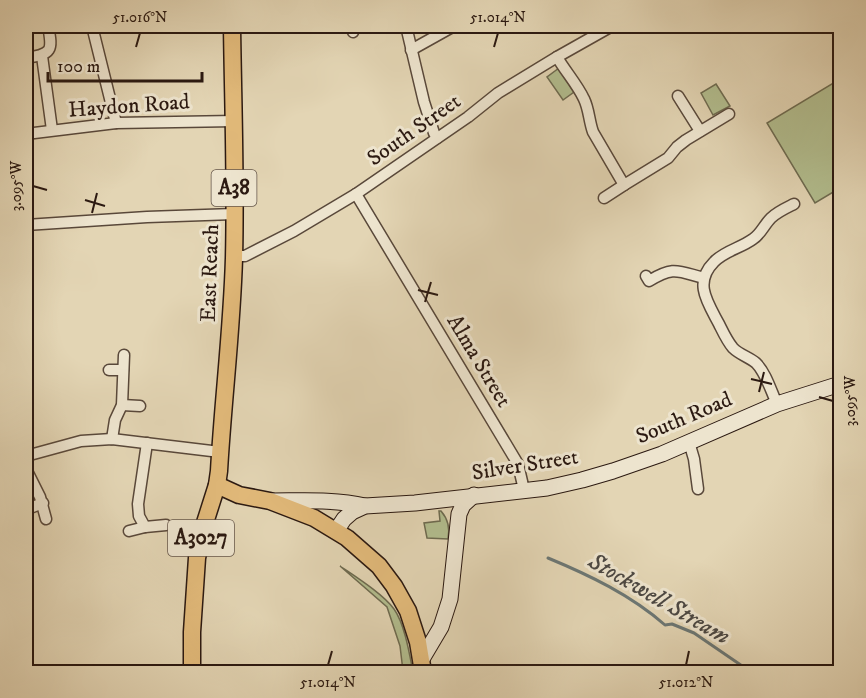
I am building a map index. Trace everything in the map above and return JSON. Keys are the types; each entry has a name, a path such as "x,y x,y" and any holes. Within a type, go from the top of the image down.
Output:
{"main road":[{"name":"East Reach","path":"217,486 231,326 234,256 235,121 232,26"},
{"name":"South Road","path":"613,471 662,454 777,404 840,384"},
{"name":"Silver Street","path":"270,501 317,501 365,506 442,500 567,484 613,471"},
{"path":"217,486 239,495 270,501 314,518 346,538 379,566 394,586 408,612 423,666"},
{"name":"A3027","path":"192,672 192,632 198,558 203,529 217,486"},
{"path":"423,666 441,627 450,598 459,514 463,505 474,495"},
{"name":"Silver Street","path":"442,500 451,504 459,514"},
{"path":"336,531 352,512 365,506"},
{"path":"414,627 433,624 445,615"}],"street":[{"path":"26,58 42,56 47,52 51,44 48,26"},
{"path":"92,26 116,123"},
{"path":"406,26 424,102 434,133 438,138"},
{"path":"411,50 454,26"},
{"name":"South Street","path":"234,256 245,256 255,251 356,194 438,138 498,93 612,26"},
{"path":"42,56 52,130"},
{"path":"557,57 582,96 593,132 624,185"},
{"path":"678,96 700,131"},
{"path":"604,198 668,158 677,147 729,114"},
{"name":"Haydon Road","path":"26,134 116,123 235,121"},
{"name":"Alma Street","path":"356,194 518,464 524,490"},
{"path":"777,404 756,363 731,346 706,298 703,286 706,271 714,261 756,238 769,219 794,204"},
{"path":"26,225 234,214"},
{"path":"646,276 649,281 661,274 675,271 704,278"},
{"path":"112,439 115,420 122,405 124,355"},
{"path":"109,370 123,370"},
{"path":"122,405 140,406"},
{"path":"26,456 81,441 112,439 220,452"},
{"path":"689,442 698,489"},
{"path":"145,526 138,504 147,443"},
{"path":"26,469 43,503 46,519"},
{"path":"30,508 43,503"},
{"path":"129,531 145,526 166,525"}],"green space":[{"path":"559,68 574,92 563,100 547,77"},
{"path":"840,79 840,188 815,203 767,123"},
{"path":"716,84 730,106 713,115 701,93"},
{"path":"439,511 447,521 448,539 427,538 424,523 440,521"},
{"path":"340,566 376,592 394,609 408,645 412,667 403,671 400,646 387,607"}],"waterway":[{"name":"Stockwell Stream","path":"548,558 609,587 638,604 665,625 672,624 694,633 751,672"}]}
